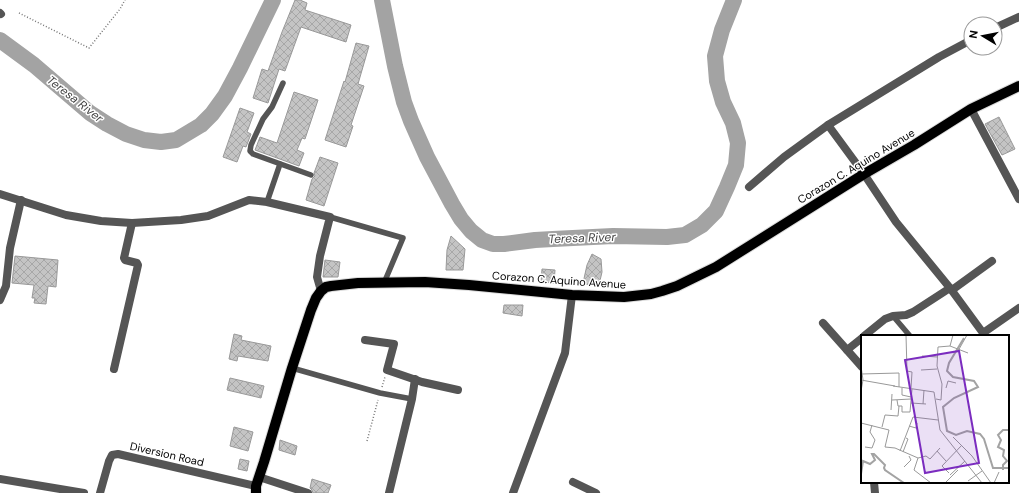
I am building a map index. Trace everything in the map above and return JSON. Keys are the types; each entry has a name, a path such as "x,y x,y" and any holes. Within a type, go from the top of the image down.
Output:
{"main road":[{"name":"Corazon C. Aquino Avenue","path":"321,290 331,286 358,283 425,282 624,297 651,294 677,286 716,267 971,109 1019,86"},
{"path":"255,487 311,310 321,290"}],"street":[{"path":"1003,24 1019,17"},
{"path":"749,187 784,157 828,125 939,57 963,44"},
{"path":"971,109 1019,199"},
{"path":"828,125 864,174 896,222 951,289 983,334 1019,308"},
{"path":"0,194 66,215 101,221 132,223 181,220 208,216 249,200 267,202 330,216 320,256 317,277 321,290"},
{"path":"0,300 6,286 10,248 21,200"},
{"path":"114,369 138,265 137,263 125,260 124,258 132,223"},
{"path":"865,335 885,319 914,312 992,261"},
{"path":"513,493 565,353 572,294"},
{"path":"823,323 861,366"},
{"path":"847,350 861,339"},
{"path":"365,340 394,344 387,370 458,390"},
{"path":"389,493 412,399 415,379"},
{"name":"Diversion Road","path":"100,493 109,461 112,455 118,454 255,487"},
{"path":"0,479 84,493"},
{"path":"573,482 596,493"},
{"path":"874,483 875,493"},
{"path":"255,487 308,493"}],"lane":[{"path":"283,82 272,107 263,119 250,151 252,154 310,175"},
{"path":"267,202 280,164"},
{"path":"330,216 403,238 384,283"},
{"path":"893,316 909,335"},
{"path":"292,368 380,393 412,399"}],"path":[{"path":"19,13 89,48 120,9 125,0"},
{"path":"367,441 387,370"}],"building":[{"path":"295,0 300,0 307,3 305,10 351,25 346,42 301,27 285,71 279,69 268,103 253,98 262,69 268,71"},
{"path":"356,43 369,46 358,84 364,86 351,125 353,126 346,147 325,140 344,81 345,82"},
{"path":"294,92 318,100 305,139 302,138 297,150 304,153 299,166 255,150 260,137 277,143"},
{"path":"240,108 254,113 247,132 251,134 246,147 243,146 237,162 223,157"},
{"path":"999,117 1015,149 1002,155 985,124"},
{"path":"320,157 338,163 324,206 306,200"},
{"path":"451,236 465,249 463,270 446,270 447,250"},
{"path":"592,254 601,259 602,272 599,285 589,285 583,283 587,265"},
{"path":"15,256 58,260 56,287 48,286 46,304 34,303 35,298 32,298 34,285 12,283"},
{"path":"325,260 340,262 338,277 323,277"},
{"path":"542,269 555,270 554,283 541,282"},
{"path":"504,305 523,305 522,316 503,313"},
{"path":"234,334 242,336 241,340 271,346 268,361 238,356 237,361 229,359"},
{"path":"230,378 264,386 261,398 227,390"},
{"path":"234,427 253,432 248,451 230,446"},
{"path":"280,440 297,446 295,455 279,450"},
{"path":"240,459 249,461 247,471 238,469"},
{"path":"312,479 331,485 328,493 313,493 310,488"}],"waterway":[{"name":"Teresa River","path":"0,40 34,65 90,113 107,124 126,134 144,140 161,142 176,140 201,125 212,114 225,96 273,0"},
{"name":"Teresa River","path":"382,0 395,66 404,102 427,157 461,219 471,231 482,240 493,244 613,236 667,237 685,235 702,225 716,211 736,165 738,143 733,123 723,102 717,81 715,56 722,30 734,0"}]}
